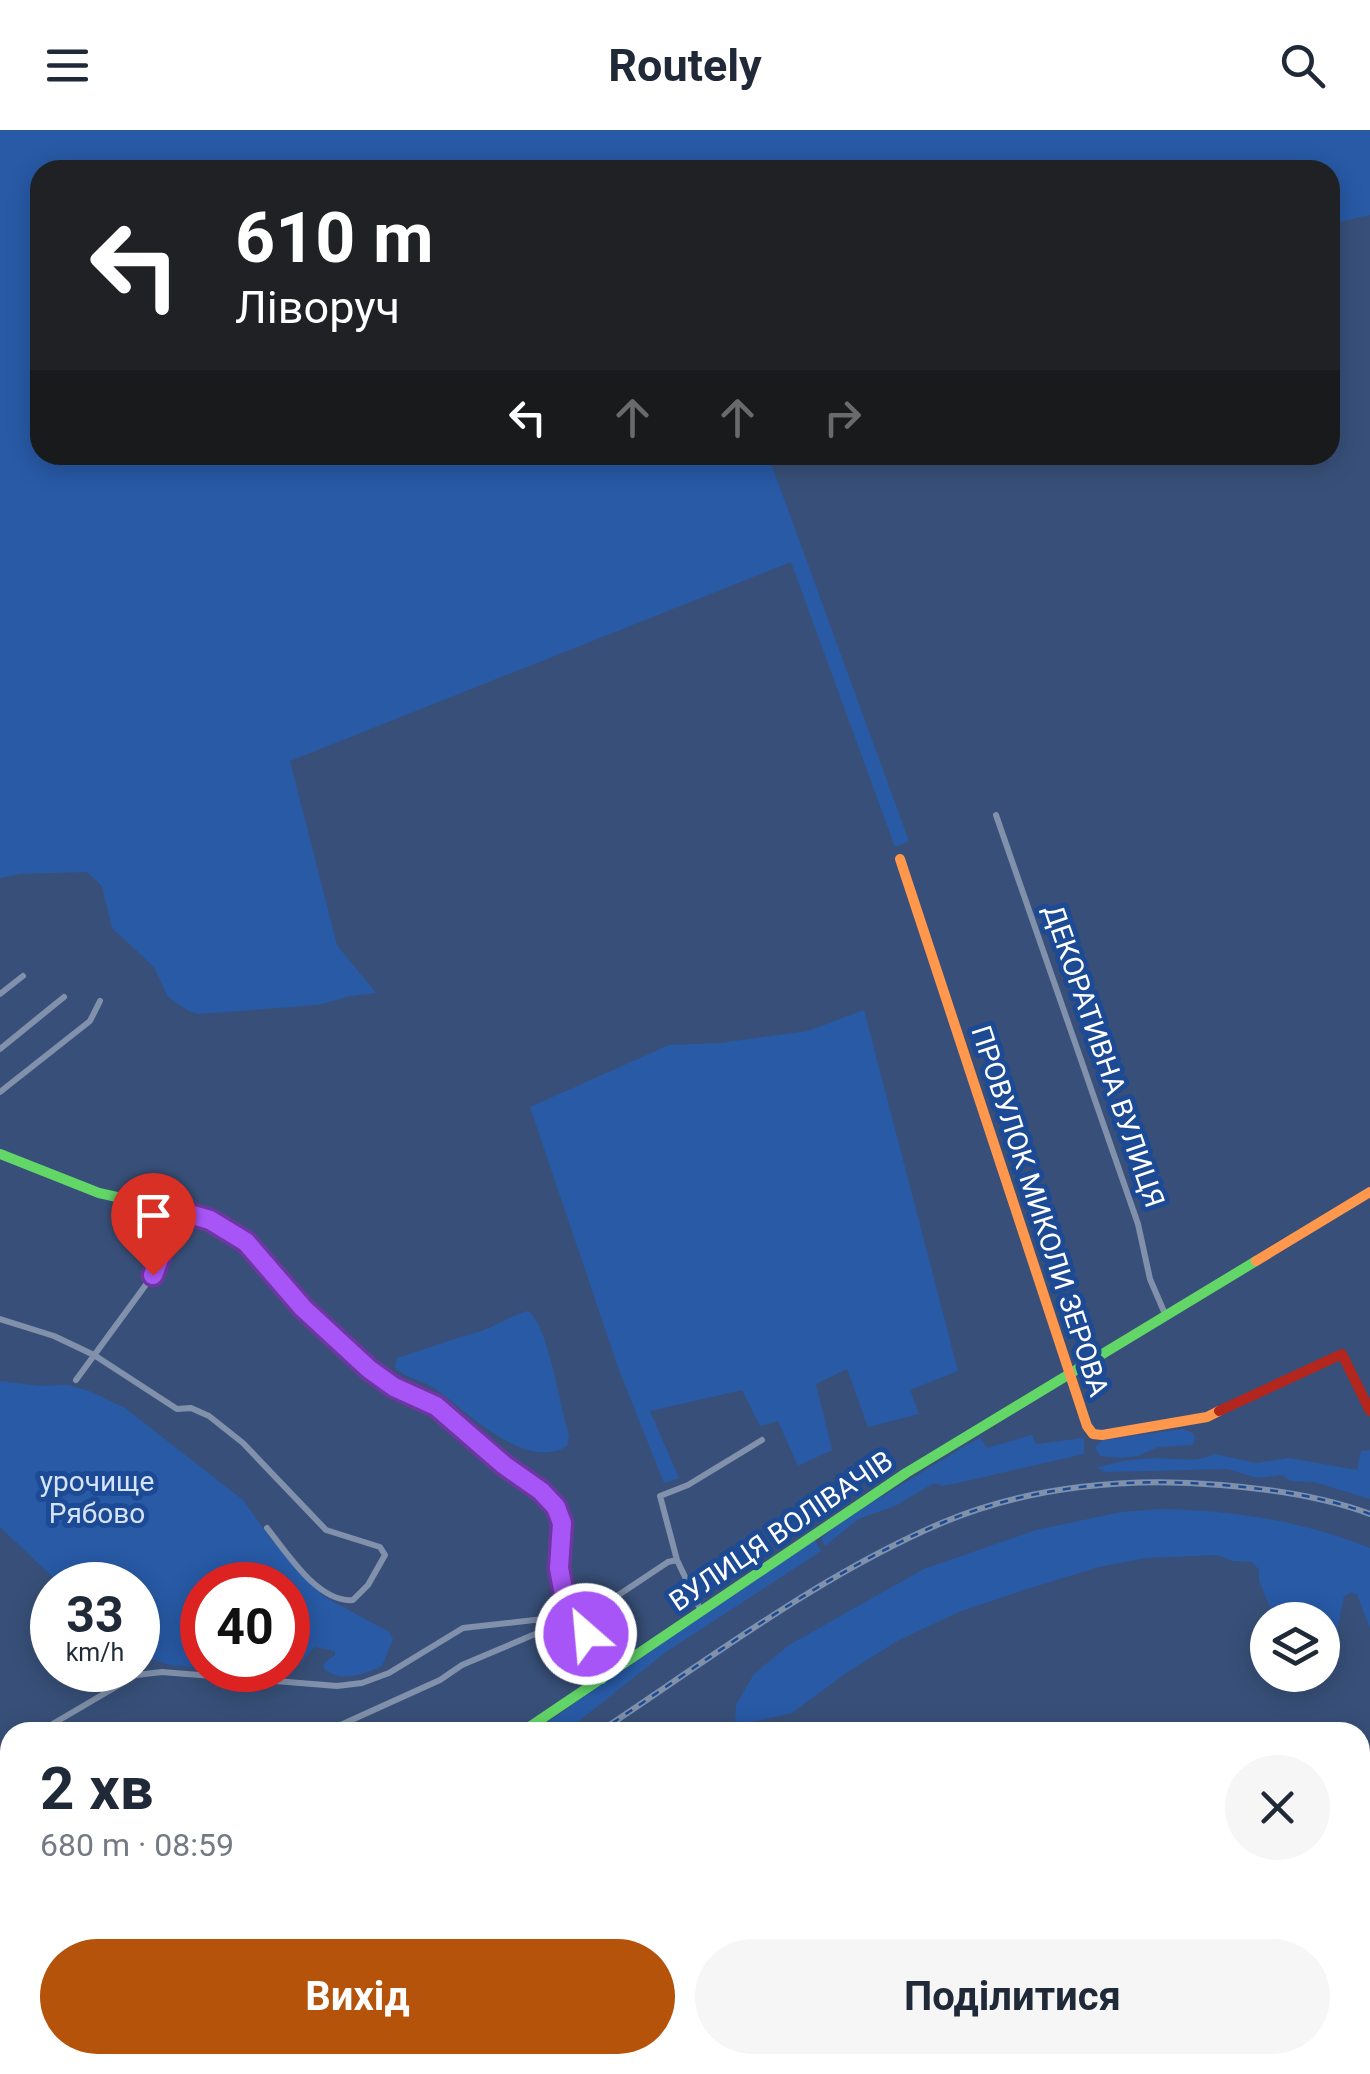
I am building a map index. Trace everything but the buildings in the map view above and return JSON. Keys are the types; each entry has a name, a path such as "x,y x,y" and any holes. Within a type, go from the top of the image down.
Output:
{"street":[{"name":"ДЕКОРАТИВНА ВУЛИЦЯ","path":"996,815 1138,1224 1150,1279 1165,1314"},
{"name":"ПРОВУЛОК МИКОЛИ ЗЕРОВА","path":"900,858 1087,1426 1093,1434 1207,1417 1342,1354 1370,1411"},
{"path":"0,994 24,976"},
{"path":"0,1049 64,997"},
{"path":"0,1092 90,1021 100,1001"},
{"path":"0,1154 100,1194 210,1220 246,1242 303,1308 369,1369 394,1387 436,1406 504,1465 541,1491 556,1507 562,1523 559,1568 573,1618 586,1634 602,1679"},
{"name":"ВУЛИЦЯ ВОЛІВАЧІВ","path":"537,1722 906,1473 1370,1192"},
{"path":"76,1380 153,1275 168,1236 183,1212"},
{"path":"0,1319 54,1336 94,1355 178,1409 191,1408 208,1416 285,1484 326,1530 380,1547 383,1562 353,1600 343,1601 316,1584 268,1528"},
{"path":"702,1612 677,1560 660,1496 688,1485 762,1440"},
{"path":"56,1722 136,1675 162,1672 337,1686 362,1683 389,1673 464,1628 584,1618 668,1562 677,1560"},
{"path":"347,1722 573,1618"}],"green space":[{"path":"0,130 1370,130 1370,215 1340,222 1340,160 30,160 30,465 772,465 909,841 895,847 791,562 290,761 337,945 376,993 318,1005 198,1014 168,997 154,967 112,928 102,886 87,872 0,878"},
{"path":"864,1010 958,1371 910,1390 919,1414 868,1427 847,1369 816,1384 832,1450 798,1466 778,1421 760,1426 742,1390 650,1411 679,1478 664,1483 619,1370 530,1107 669,1045 720,1043 808,1031"},
{"path":"528,1311 548,1350 569,1435 567,1446 551,1452 516,1446 432,1387 395,1368 397,1358 482,1331"},
{"name":"урочище Рябово","path":"0,1381 68,1385 125,1408 243,1500 292,1562 180,1562 180,1666 170,1665 160,1662 160,1562 37,1562 0,1527"},
{"path":"1183,1429 1193,1433 1192,1445 1158,1447 1121,1458 1100,1456 1095,1447 1103,1440"},
{"path":"1032,1435 1036,1444 1084,1438 1084,1454 953,1484 934,1483 895,1506 858,1519 825,1546 821,1538 840,1522 965,1446 980,1438 987,1448"},
{"path":"1370,1450 1370,1499 1314,1482 1291,1481 1282,1475 1257,1478 1228,1469 1106,1472 1097,1468 1134,1460 1193,1460 1214,1454 1256,1463 1289,1458 1357,1470 1361,1451"},
{"path":"1160,1509 1267,1519 1319,1531 1370,1548 1370,1628 1357,1595 1352,1592 1344,1596 1340,1617 1340,1602 1268,1602 1259,1570 1252,1562 1217,1555 1146,1558 1099,1567 959,1612 899,1640 792,1713 752,1722 735,1721 736,1705 754,1674 789,1645 924,1569 1036,1530 1121,1512"},
{"path":"815,1540 821,1551 666,1652 578,1722 548,1722"},
{"name":"урочище Рябово","path":"310,1582 323,1596 389,1632 393,1639 382,1666 344,1677 324,1668 323,1664 335,1651 315,1647 310,1652"}],"railway":[{"path":"614,1722 854,1566 944,1522 1011,1500 1080,1487 1186,1483 1296,1494 1370,1514"}],"traffic: fast":[{"path":"0,1154 99,1193 193,1214 223,1226 248,1245 291,1296 357,1359 385,1380 445,1411 495,1457 539,1489 559,1516 560,1575 602,1679"},
{"path":"537,1722 906,1473 1256,1261"}],"traffic: slow":[{"path":"900,859 1087,1426 1093,1434 1102,1435 1207,1417 1219,1411"},
{"path":"1256,1261 1370,1192"}],"traffic: jam":[{"path":"1219,1411 1342,1354 1370,1411"}],"route":[{"path":"153,1275 168,1236 183,1212 227,1228 246,1242 303,1308 369,1369 394,1387 436,1406 504,1465 524,1476 556,1507 562,1523 559,1568 564,1595 573,1618 586,1634"}]}
